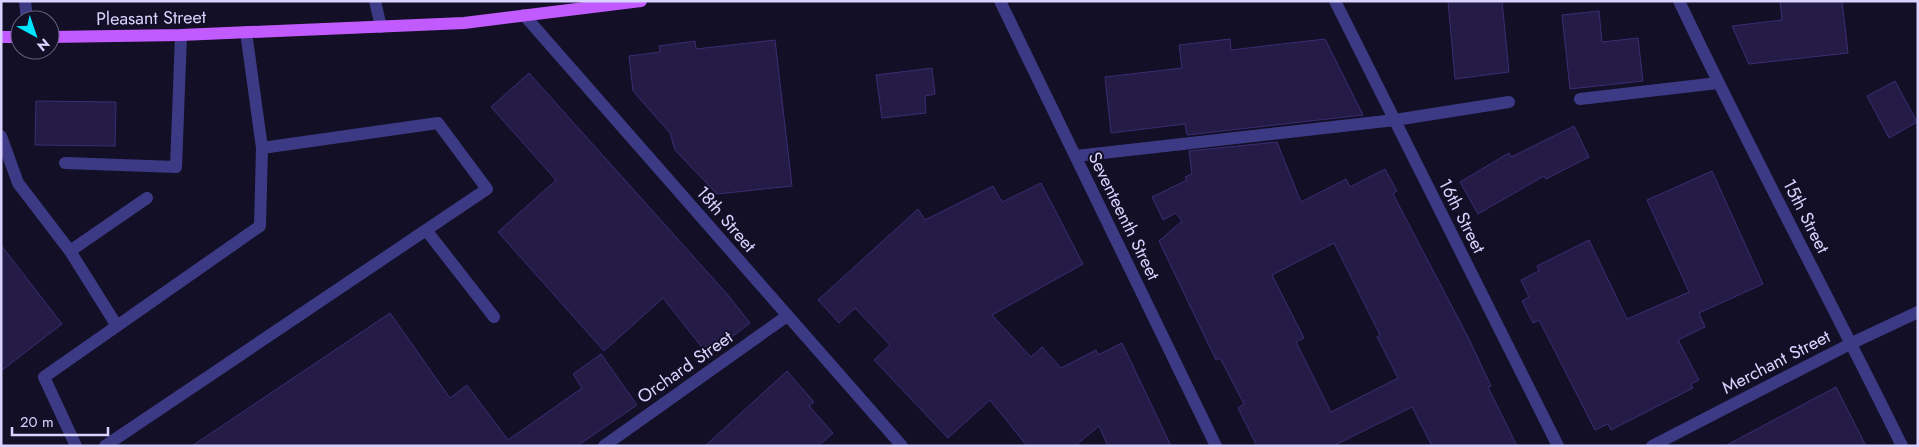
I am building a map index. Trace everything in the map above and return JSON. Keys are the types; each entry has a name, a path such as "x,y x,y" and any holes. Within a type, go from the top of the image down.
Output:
{"main road":[{"name":"Pleasant Street","path":"60,37 181,35 464,23 641,1"}],"street":[{"path":"375,1 380,27"},
{"name":"Seventeenth Street","path":"1000,1 1216,446"},
{"name":"16th Street","path":"1335,1 1558,446"},
{"name":"15th Street","path":"1679,1 1718,84 1852,342 1902,446"},
{"name":"18th Street","path":"524,16 902,446"},
{"path":"76,446 44,377 260,226 262,148 246,32"},
{"path":"65,163 176,167 181,35"},
{"path":"1580,99 1718,84"},
{"path":"1076,156 1394,120 1509,102"},
{"path":"105,446 487,189 438,123 262,148"},
{"path":"1,136 18,183 70,251 117,326"},
{"path":"70,251 147,198"},
{"path":"426,230 494,317"},
{"name":"Merchant Street","path":"1652,446 1852,342 1918,312"},
{"name":"Orchard Street","path":"604,446 787,316"}],"building":[{"path":"1448,1 1502,1 1509,72 1455,79"},
{"path":"1780,1 1842,1 1848,53 1749,64 1732,26 1782,20"},
{"path":"1599,11 1602,42 1638,38 1643,81 1570,89 1562,15"},
{"path":"1230,39 1231,50 1325,39 1363,115 1187,135 1185,124 1111,133 1105,77 1182,68 1179,45"},
{"path":"775,40 792,186 717,194 675,150 670,133 633,91 629,56 660,52 659,46 695,41 696,49"},
{"path":"932,68 935,94 925,96 926,113 882,118 876,75"},
{"path":"529,73 727,294 750,323 708,355 663,298 604,351 498,232 556,180 491,107"},
{"path":"1895,81 1917,122 1889,138 1867,96"},
{"path":"36,101 116,102 115,146 35,145"},
{"path":"1574,126 1589,157 1546,179 1544,176 1478,214 1460,182 1509,153 1511,157"},
{"path":"1277,142 1301,202 1346,179 1350,187 1385,169 1397,191 1393,194 1469,339 1491,386 1488,387 1517,446 1432,446 1412,407 1333,446 1257,446 1238,408 1244,404 1220,358 1216,360 1159,241 1182,221 1176,213 1163,220 1152,197 1187,180 1185,177 1192,174 1189,151","holes":["1334,243 1380,335 1377,337 1398,378 1331,412 1296,342 1304,338 1272,275"]},
{"path":"1712,171 1763,284 1699,313 1705,327 1678,340 1699,380 1691,384 1693,388 1611,430 1608,424 1595,430 1539,320 1533,323 1522,301 1529,297 1521,280 1539,271 1537,266 1589,240 1627,319 1689,292 1647,200"},
{"path":"1041,183 1083,264 992,315 1031,357 1042,347 1061,368 1096,350 1098,355 1122,343 1171,446 1108,446 1099,426 1075,446 1027,446 990,400 948,438 874,360 890,345 855,308 839,323 818,300 918,209 925,220 993,186 1002,202"},
{"path":"1,245 62,324 1,371"},
{"path":"390,313 450,398 467,385 508,440 582,388 573,374 601,354 637,405 577,446 192,446"},
{"path":"787,371 814,402 809,406 833,433 818,446 705,446"},
{"path":"1836,387 1866,446 1725,446"}]}
